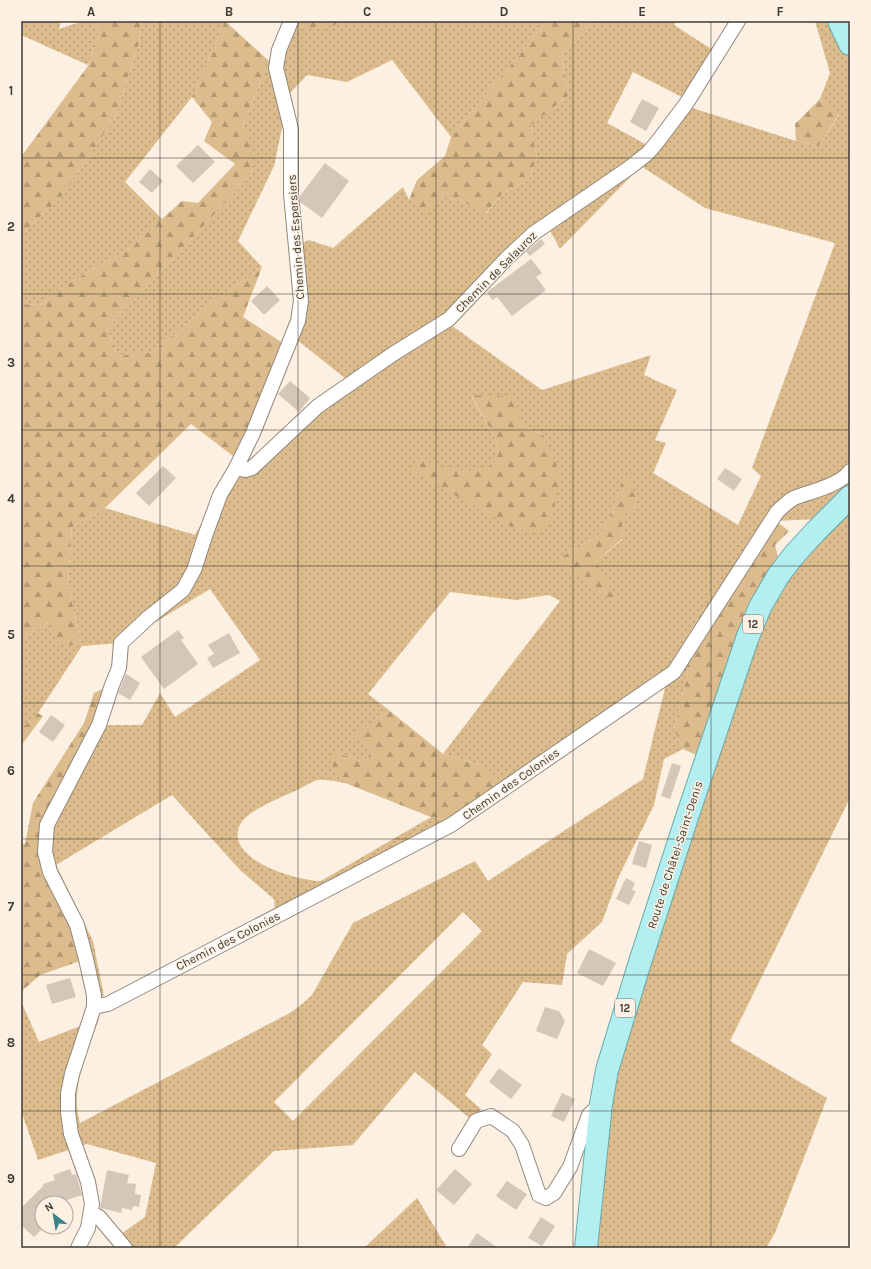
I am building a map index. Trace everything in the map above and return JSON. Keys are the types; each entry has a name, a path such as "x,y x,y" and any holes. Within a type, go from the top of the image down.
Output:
{"main road":[{"path":"839,21 850,44"},
{"name":"Route de Châtel-Saint-Denis","path":"586,1248 601,1104 607,1070 635,976 700,777 760,607 778,576 794,555 850,497"}],"street":[{"name":"Chemin des Espersiers","path":"94,1007 92,988 77,925 50,872 45,852 47,825 99,725 119,668 121,643 149,617 183,590 194,570 220,495 236,468 253,433 298,321 300,310 300,293 291,194 291,129 276,68 279,50 291,21"},
{"name":"Chemin de Salauroz","path":"236,468 244,470 252,468 318,406 393,354 448,319 458,311 507,258 534,233 648,153 686,104 738,21"},
{"name":"Chemin des Colonies","path":"94,1007 108,1004 451,825 674,672 777,512 793,499 831,484 848,474 850,471"},
{"path":"78,1248 88,1228 92,1204 88,1182 71,1134 68,1112 68,1093 72,1074 94,1007"},
{"path":"459,1149 476,1121 491,1116 513,1131 522,1145 539,1195 546,1198 554,1193 570,1167 589,1115 601,1104"},
{"path":"91,1213 99,1217 125,1248"}],"green space":[{"path":"21,21 61,21 59,29 83,21 97,21 99,35 88,65 21,35"},
{"path":"97,21 142,21 139,43 116,116 62,196 21,236 21,157 88,66 99,35"},
{"path":"142,21 225,21 192,97 125,182 162,219 129,249 67,284 40,305 21,304 21,236 62,196 116,116 139,43"},
{"path":"225,21 269,61 242,128 248,135 253,173 107,329 117,356 153,352 211,303 262,267 243,317 289,347 237,459 191,424 105,508 72,527 68,584 82,646 58,643 50,621 22,640 21,643 21,304 40,305 67,284 129,249 182,201 198,203 235,164 204,141 212,122 192,97"},
{"path":"282,21 335,25 339,21 547,21 451,137 392,60 347,82 307,75 289,94 274,166 238,241 262,267 211,303 153,352 117,356 107,329 253,173 242,128 269,61"},
{"path":"283,21 339,21 335,25 307,29"},
{"path":"547,21 595,21 562,56 568,96 531,125 537,158 529,179 501,195 485,214 467,204 446,197 425,214 409,200 417,180 445,156 451,137"},
{"path":"595,21 676,21 674,25 716,52 684,98 633,72 607,123 656,150 689,107 796,141 819,146 839,115 820,99 830,73 815,21 832,21 850,56 850,483 817,519 776,521 730,594 715,589 680,649 688,672 674,729 683,749 664,759 654,805 618,878 602,922 567,954 562,985 523,982 482,1045 492,1054 465,1095 481,1109 473,1121 415,1072 353,1145 274,1151 174,1248 121,1248 114,1239 145,1217 156,1163 87,1144 38,1160 21,1110 21,1001 39,1042 99,1019 85,1057 78,1083 77,1110 80,1123 288,1014 301,1005 312,995 353,923 475,861 488,881 643,779 666,684 449,833 275,910 274,899 240,870 172,795 56,865 93,941 104,996 94,995 50,872 47,825 99,725 142,725 160,693 175,717 260,660 210,589 121,643 82,646 68,584 72,527 105,508 195,535 237,459 245,467 346,379 296,339 301,244 309,240 333,248 403,187 409,200 446,197 467,204 486,214 501,195 529,179 537,158 531,125 568,96 562,56","holes":["641,166 705,208 835,243 752,468 761,476 738,525 653,473 666,443 655,440 677,390 644,375 651,355 542,390 448,323 548,227 560,249","471,396 544,436 517,530 416,458 444,469 474,471 491,467 498,454 495,438","623,478 637,505 623,515 622,540 595,562 572,550 600,535 613,512","450,592 516,600 549,595 560,601 443,754 485,766 453,821 431,817 321,881 298,878 269,868 245,852 239,842 238,831 243,820 248,815 262,806 311,782 324,780 345,783 338,753 363,762 375,749 350,736 390,711 368,694","463,912 482,931 293,1121 274,1102"]},
{"path":"820,99 839,114 819,146 796,141 795,124"},
{"path":"471,395 513,397 522,424 544,436 561,475 551,523 539,532 517,530 412,471 416,458 435,465 461,470 480,469 491,466 498,454 495,438"},
{"path":"623,477 630,477 637,505 623,515 622,539 595,562 616,596 613,602 556,561 572,550 600,535 613,512"},
{"path":"850,509 850,798 730,1041 827,1098 775,1233 766,1248 594,1248 616,1069 759,633 804,555"},
{"path":"776,521 789,531 775,545 778,557 757,592 731,651 698,756 683,749 674,729 688,672 680,650 715,588 730,594"},
{"path":"50,621 82,646 38,713 21,729 21,643 22,640"},
{"path":"112,685 47,825 45,852 86,959 40,975 21,992 21,845 25,844 33,803 84,723 94,693"},
{"path":"390,711 443,754 485,766 504,784 453,821 431,817 345,783 328,759 338,753 363,762 375,749 349,736"},
{"path":"38,713 43,716 21,746 21,729"},
{"path":"417,1198 446,1246 444,1248 364,1248"}],"building":[{"path":"642,99 659,108 646,131 630,122"},
{"path":"198,145 215,162 193,183 176,166"},
{"path":"325,163 349,181 322,218 300,202 300,196"},
{"path":"150,169 163,181 152,193 139,182"},
{"path":"541,239 545,244 530,256 526,252"},
{"path":"531,259 542,273 536,277 546,290 512,316 497,297 492,300 487,292"},
{"path":"267,286 280,300 264,315 251,301"},
{"path":"290,381 310,398 299,412 278,394"},
{"path":"163,466 176,478 149,506 136,493"},
{"path":"725,468 742,479 734,491 717,479"},
{"path":"178,630 184,638 181,640 198,664 164,689 141,657"},
{"path":"229,633 240,653 213,668 207,658 214,654 208,645"},
{"path":"126,674 140,683 130,700 118,693"},
{"path":"51,715 65,725 53,742 39,732"},
{"path":"672,763 681,766 670,799 661,796"},
{"path":"639,841 652,845 646,868 632,864"},
{"path":"626,878 635,883 632,890 636,891 629,905 616,899"},
{"path":"589,949 616,963 603,986 577,973"},
{"path":"70,978 76,997 52,1004 46,985"},
{"path":"545,1007 559,1011 565,1021 557,1039 536,1031"},
{"path":"499,1068 522,1085 511,1099 489,1082"},
{"path":"562,1093 575,1099 564,1122 551,1116"},
{"path":"70,1169 72,1175 76,1174 82,1195 74,1198 74,1195 34,1195 43,1186 43,1184 55,1180 53,1175"},
{"path":"455,1169 472,1184 454,1205 436,1190"},
{"path":"107,1170 129,1175 127,1183 136,1184 135,1194 141,1195 139,1207 133,1206 132,1210 122,1208 121,1213 100,1208"},
{"path":"507,1181 527,1194 516,1210 496,1196"},
{"path":"34,1195 34,1235 36,1235 34,1237 21,1225 21,1208"},
{"path":"541,1217 555,1226 542,1246 528,1238"},
{"path":"477,1233 498,1248 467,1248"}]}
